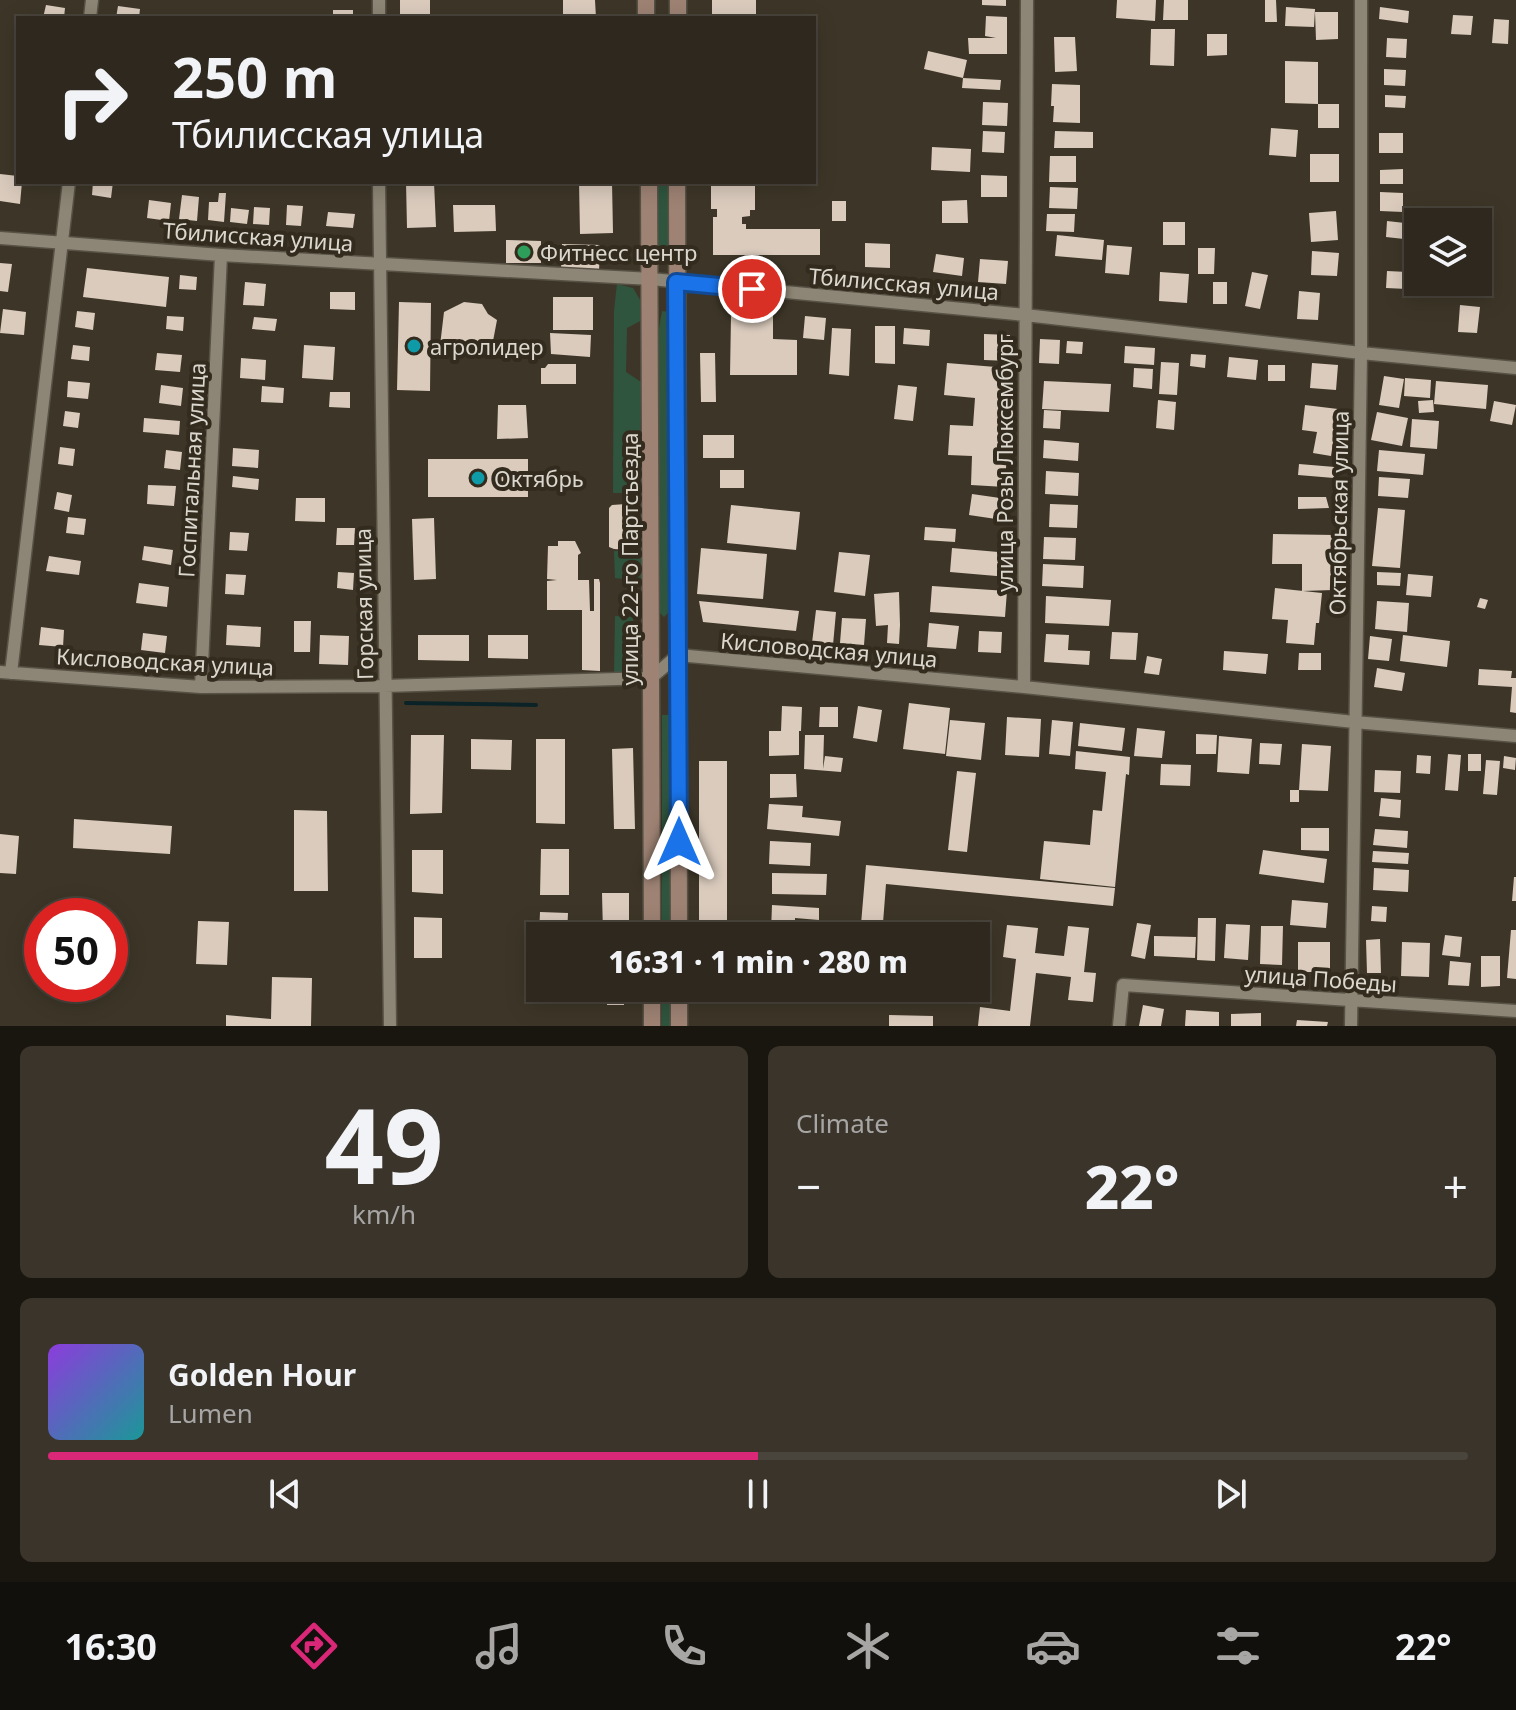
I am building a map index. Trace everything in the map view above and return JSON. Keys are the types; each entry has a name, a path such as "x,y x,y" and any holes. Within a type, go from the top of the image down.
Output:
{"main road":[{"name":"улица 22-го Партсъезда","path":"649,184 652,922"},
{"path":"677,184 679,922"},
{"path":"652,1002 652,1026"},
{"path":"679,1002 679,1026"}],"street":[{"name":"улица Розы Люксембург","path":"1024,687 1027,0"},
{"name":"Октябрьская улица","path":"1351,1026 1361,353 1361,0"},
{"path":"6,672 69,184"},
{"name":"Горская улица","path":"379,184 390,1026"},
{"name":"Тбилисская улица","path":"0,238 221,255 651,279 1025,315 1516,368"},
{"name":"Госпитальная улица","path":"201,687 221,255"},
{"path":"651,678 678,655"},
{"name":"Кисловодская улица","path":"678,655 1516,736"},
{"name":"Кисловодская улица","path":"6,672 201,687 384,686 651,678"},
{"name":"улица Победы","path":"1119,1026 1123,985 1516,1011"}],"green space":[{"path":"657,184 669,184 668,248 661,250 657,242"},
{"path":"617,284 633,288 643,305 642,320 627,328 626,372 641,382 639,493 613,493 614,311"},
{"path":"662,311 669,312 668,613 664,617 659,612 659,328"},
{"path":"614,551 644,552 642,581 615,578"},
{"path":"615,616 633,617 633,635 642,641 635,663 614,674"},
{"path":"662,715 672,715 672,922 662,922"},
{"path":"662,1002 672,1002 672,1026 662,1026"}],"building":[{"path":"400,0 430,0 430,16 400,16"},
{"path":"563,0 595,0 596,16 563,16"},
{"path":"712,0 756,0 756,16 712,16"},
{"path":"982,0 1006,0 1006,6 982,5"},
{"path":"1117,0 1156,0 1155,21 1116,18"},
{"path":"1164,0 1188,0 1188,20 1163,20"},
{"path":"1265,0 1276,0 1277,22 1265,22"},
{"path":"46,5 65,8 64,16 43,16"},
{"path":"118,6 140,9 139,16 116,16"},
{"path":"1286,7 1315,9 1314,27 1285,26"},
{"path":"1380,7 1409,11 1408,23 1379,19"},
{"path":"333,10 353,10 353,16 333,16"},
{"path":"1315,12 1338,12 1338,39 1316,40"},
{"path":"1453,15 1473,16 1471,35 1451,34"},
{"path":"986,16 1007,17 1007,54 969,54 968,38 996,38 985,36"},
{"path":"1494,19 1509,20 1508,44 1492,43"},
{"path":"1151,29 1175,29 1174,66 1150,65"},
{"path":"1207,34 1227,34 1227,55 1207,56"},
{"path":"1054,37 1075,37 1077,71 1055,72"},
{"path":"1387,38 1407,39 1406,58 1386,57"},
{"path":"928,51 967,60 963,78 924,69"},
{"path":"1285,61 1318,62 1318,104 1285,103"},
{"path":"1384,69 1406,70 1405,86 1384,85"},
{"path":"963,78 1001,80 1000,90 962,88"},
{"path":"1052,84 1080,85 1080,123 1053,122"},
{"path":"1385,95 1406,96 1405,108 1385,107"},
{"path":"983,102 1008,103 1007,126 982,125"},
{"path":"1318,104 1339,104 1339,128 1318,128"},
{"path":"1271,128 1298,130 1296,157 1269,155"},
{"path":"983,131 1005,132 1004,153 982,152"},
{"path":"1055,131 1093,132 1093,148 1054,148"},
{"path":"1379,133 1403,133 1403,153 1379,153"},
{"path":"932,147 971,149 970,172 931,170"},
{"path":"1310,154 1339,154 1339,182 1310,182"},
{"path":"1050,156 1076,156 1076,182 1049,182"},
{"path":"1403,169 1403,184 1380,184 1380,170"},
{"path":"0,174 16,176 16,184 22,184 20,204 0,201"},
{"path":"981,175 1007,176 1007,197 981,197"},
{"path":"93,184 113,184 111,198 92,195"},
{"path":"406,184 434,184 436,227 407,228"},
{"path":"579,184 612,184 613,233 580,234"},
{"path":"711,184 755,184 755,210 750,210 750,216 742,217 746,229 820,229 820,255 713,255 713,217 717,217 717,209 711,209"},
{"path":"1050,187 1078,188 1077,209 1049,208"},
{"path":"1380,192 1403,193 1403,212 1380,211"},
{"path":"219,193 226,193 224,222 208,220 209,202 218,202"},
{"path":"182,195 199,197 197,221 179,219"},
{"path":"149,200 171,203 169,221 147,218"},
{"path":"967,200 968,223 942,223 942,201"},
{"path":"832,201 846,201 846,221 832,221"},
{"path":"287,205 303,206 301,226 286,225"},
{"path":"453,205 495,205 496,231 454,232"},
{"path":"254,207 270,208 269,225 253,224"},
{"path":"231,208 249,210 247,224 230,222"},
{"path":"1336,211 1338,240 1311,242 1309,213"},
{"path":"328,212 355,214 353,228 326,226"},
{"path":"1047,214 1075,214 1074,232 1046,231"},
{"path":"1387,221 1404,223 1404,239 1386,237"},
{"path":"1163,222 1185,222 1185,245 1163,245"},
{"path":"1057,235 1104,240 1102,260 1055,256"},
{"name":"Фитнесс центр","path":"506,240 541,241 541,263 506,263"},
{"path":"865,243 890,244 890,268 865,267"},
{"path":"562,244 600,245 599,272 561,271"},
{"path":"1107,245 1132,247 1129,275 1105,273"},
{"path":"1198,248 1215,248 1214,274 1198,274"},
{"path":"1312,251 1339,253 1337,276 1311,275"},
{"path":"936,254 964,258 962,276 933,272"},
{"path":"980,259 1008,261 1006,284 978,282"},
{"path":"0,263 12,264 8,292 0,291"},
{"path":"87,268 169,277 166,307 83,297"},
{"path":"1387,271 1404,272 1404,289 1386,288"},
{"path":"1160,272 1189,274 1187,303 1159,301"},
{"path":"1252,272 1268,275 1260,309 1245,306"},
{"path":"180,275 197,277 196,290 179,289"},
{"path":"245,282 266,284 264,306 243,305"},
{"path":"1213,282 1227,282 1227,304 1213,304"},
{"path":"1299,291 1320,293 1318,320 1297,319"},
{"path":"330,292 355,292 355,310 330,309"},
{"path":"553,297 593,297 593,330 553,330"},
{"name":"агролидер","path":"399,302 431,303 430,391 397,390"},
{"path":"464,302 482,304 488,314 497,320 490,357 439,354 444,312"},
{"path":"1460,305 1480,307 1477,333 1458,332"},
{"path":"3,309 26,312 24,335 0,333"},
{"path":"77,311 95,313 93,330 75,327"},
{"path":"167,316 184,317 183,331 166,329"},
{"path":"731,316 773,316 773,339 797,340 797,375 730,375"},
{"path":"805,316 826,318 824,340 803,338"},
{"path":"254,317 277,319 275,331 252,329"},
{"path":"875,326 895,326 895,364 875,363"},
{"path":"832,328 851,329 849,376 829,374"},
{"path":"904,328 930,330 929,346 903,344"},
{"path":"550,333 591,335 590,357 551,354"},
{"path":"984,334 1010,335 1009,361 984,360"},
{"path":"1040,339 1060,340 1059,364 1039,363"},
{"path":"1067,341 1083,342 1082,354 1066,353"},
{"path":"73,345 90,347 89,361 71,359"},
{"path":"304,345 335,347 333,380 302,378"},
{"path":"1125,346 1155,348 1154,365 1124,363"},
{"path":"157,353 182,355 180,372 155,370"},
{"path":"700,353 715,353 716,402 701,402"},
{"path":"1191,354 1206,355 1205,368 1190,366"},
{"path":"1229,357 1258,360 1256,380 1227,377"},
{"path":"241,358 266,360 265,380 240,378"},
{"path":"1161,362 1179,363 1177,395 1159,394"},
{"path":"947,363 1008,368 1004,428 1008,429 1005,487 971,485 972,456 948,455 950,425 973,426 975,398 944,395"},
{"path":"1312,363 1338,365 1336,390 1310,388"},
{"path":"548,364 576,364 576,384 541,384 541,368"},
{"path":"1268,365 1285,365 1285,381 1268,381"},
{"path":"1134,368 1153,369 1152,389 1133,387"},
{"path":"1384,376 1404,379 1399,408 1379,405"},
{"path":"1405,378 1431,380 1430,398 1404,396"},
{"path":"68,381 90,383 88,399 67,397"},
{"path":"1044,381 1111,384 1109,412 1042,409"},
{"path":"1436,381 1488,385 1486,409 1434,404"},
{"path":"161,385 183,388 181,406 159,403"},
{"path":"898,385 917,387 913,421 894,419"},
{"path":"262,386 284,388 283,403 261,402"},
{"path":"330,392 350,392 350,408 329,407"},
{"path":"1158,400 1176,402 1174,430 1156,428"},
{"path":"1433,400 1434,412 1419,413 1418,401"},
{"path":"1494,401 1516,405 1512,425 1490,421"},
{"path":"498,405 526,405 528,438 497,439"},
{"path":"1305,405 1338,409 1331,456 1313,453 1317,432 1302,430"},
{"path":"1044,410 1061,411 1060,429 1043,428"},
{"path":"65,411 80,413 78,428 63,426"},
{"path":"1377,412 1408,418 1402,446 1371,440"},
{"path":"144,418 180,421 179,435 143,432"},
{"path":"1412,419 1439,421 1437,449 1410,447"},
{"path":"703,435 734,435 734,458 703,458"},
{"path":"1044,440 1079,443 1078,461 1043,458"},
{"path":"60,447 75,449 73,466 58,464"},
{"path":"233,448 259,450 258,468 232,466"},
{"path":"166,450 182,452 180,470 164,468"},
{"path":"1379,450 1425,454 1423,475 1377,471"},
{"name":"Октябрь","path":"428,459 528,459 528,497 428,497"},
{"path":"1299,464 1335,467 1334,478 1298,475"},
{"path":"720,470 744,470 744,488 720,488"},
{"path":"1046,471 1079,473 1078,496 1045,494"},
{"path":"233,476 259,479 258,490 232,487"},
{"path":"1379,477 1410,479 1408,498 1378,496"},
{"path":"148,485 176,486 174,506 147,504"},
{"path":"57,492 72,495 69,512 54,509"},
{"path":"972,494 1000,498 996,519 969,515"},
{"path":"1298,497 1326,497 1329,508 1298,509"},
{"path":"296,498 325,498 325,522 295,521"},
{"path":"626,504 628,550 614,549 609,547 609,508"},
{"path":"1050,504 1078,505 1077,528 1049,527"},
{"path":"731,505 800,512 796,550 727,543"},
{"path":"1378,508 1405,510 1400,568 1372,566"},
{"path":"68,517 86,519 84,535 66,533"},
{"path":"434,518 436,579 414,580 412,519"},
{"path":"925,527 956,529 955,542 924,540"},
{"path":"337,528 355,528 354,545 336,545"},
{"path":"230,532 249,533 247,551 229,550"},
{"path":"1273,534 1334,535 1333,590 1302,591 1302,564 1272,564"},
{"path":"1044,537 1076,538 1075,560 1043,559"},
{"path":"558,541 575,541 581,553 578,555 578,580 589,580 590,611 594,611 594,579 599,579 600,671 582,670 582,610 547,610 547,581 557,580 547,579 548,546 558,546"},
{"path":"144,546 173,550 171,565 142,560"},
{"path":"701,548 767,554 763,599 697,594"},
{"path":"952,548 1010,553 1008,577 950,572"},
{"path":"839,552 870,555 865,596 834,592"},
{"path":"49,556 81,561 79,575 46,571"},
{"path":"1043,564 1084,566 1083,588 1042,586"},
{"path":"338,572 354,573 353,590 337,588"},
{"path":"1377,572 1401,573 1400,586 1377,585"},
{"path":"226,574 246,575 244,595 225,594"},
{"path":"1408,574 1433,576 1431,597 1406,595"},
{"path":"139,583 169,587 167,607 136,603"},
{"path":"932,586 1007,591 1005,617 930,612"},
{"path":"1275,588 1322,593 1314,645 1286,643 1288,620 1272,619"},
{"path":"899,592 899,644 887,643 888,625 876,626 874,594"},
{"path":"1046,596 1111,600 1109,626 1045,623"},
{"path":"1480,598 1488,600 1485,609 1477,607"},
{"path":"699,601 799,611 796,631 703,622"},
{"path":"1377,601 1409,603 1407,632 1375,629"},
{"path":"816,610 836,612 833,645 812,643"},
{"path":"842,618 866,619 864,645 840,643"},
{"path":"294,621 311,621 310,652 294,652"},
{"path":"929,623 959,626 956,649 927,647"},
{"path":"227,625 261,627 260,647 226,645"},
{"path":"41,627 64,630 63,647 39,645"},
{"path":"979,631 1002,632 1001,653 978,652"},
{"path":"1112,632 1138,633 1136,660 1110,659"},
{"path":"143,633 167,636 165,653 141,650"},
{"path":"1046,634 1069,635 1068,650 1090,651 1089,665 1044,662"},
{"path":"320,635 349,636 348,665 319,664"},
{"path":"418,635 469,635 469,661 418,660"},
{"path":"488,635 528,635 528,659 488,658"},
{"path":"1403,635 1450,641 1447,667 1400,661"},
{"path":"1370,636 1392,639 1389,661 1368,659"},
{"path":"1224,651 1268,654 1266,674 1223,670"},
{"path":"1299,653 1321,653 1321,670 1298,670"},
{"path":"1147,656 1162,659 1159,675 1144,673"},
{"path":"1377,668 1405,673 1402,691 1374,687"},
{"path":"1479,669 1512,671 1511,678 1516,678 1516,713 1510,712 1512,687 1478,685"},
{"path":"909,703 950,708 945,754 903,749"},
{"path":"782,706 802,707 799,755 769,756 769,731 781,731"},
{"path":"858,706 882,710 877,742 853,738"},
{"path":"820,707 838,707 838,727 819,727"},
{"path":"1007,717 1041,719 1039,757 1005,755"},
{"path":"950,720 985,723 981,760 946,756"},
{"path":"1052,720 1073,722 1070,756 1049,754"},
{"path":"1080,723 1125,728 1122,751 1078,746"},
{"path":"1137,728 1165,731 1162,758 1134,756"},
{"path":"1196,734 1217,735 1216,754 1196,754"},
{"path":"411,735 444,735 442,813 410,814"},
{"path":"805,735 824,735 823,769 825,756 843,758 841,772 804,769"},
{"path":"1219,736 1252,739 1249,774 1217,772"},
{"path":"471,739 512,740 511,770 471,769"},
{"path":"536,739 565,739 565,824 536,823"},
{"path":"1260,743 1282,744 1280,765 1259,764"},
{"path":"1302,744 1331,746 1328,791 1299,790"},
{"path":"633,748 635,829 614,829 612,749"},
{"path":"1076,751 1130,757 1115,887 1040,879 1044,841 1090,845 1093,810 1102,811 1106,772 1075,769"},
{"path":"1448,754 1461,755 1458,791 1445,790"},
{"path":"1468,754 1481,754 1481,771 1468,771"},
{"path":"1417,755 1431,756 1430,774 1416,773"},
{"path":"1504,756 1516,758 1515,770 1503,768"},
{"path":"1486,760 1500,761 1497,795 1483,794"},
{"path":"699,761 727,761 727,922 699,922"},
{"path":"1161,764 1191,765 1190,786 1160,785"},
{"path":"1375,770 1401,771 1400,793 1374,792"},
{"path":"957,771 976,773 967,852 948,850"},
{"path":"770,774 796,774 797,797 770,798"},
{"path":"1290,790 1299,790 1299,802 1290,802"},
{"path":"1381,798 1401,800 1400,818 1379,816"},
{"path":"769,804 803,806 802,817 841,821 839,836 767,829"},
{"path":"294,810 327,811 328,891 294,891"},
{"path":"74,819 172,826 170,854 73,848"},
{"path":"1301,828 1329,828 1329,851 1301,850"},
{"path":"1375,829 1408,831 1407,848 1373,845"},
{"path":"0,834 19,836 16,874 0,873"},
{"path":"770,841 811,843 810,866 769,864"},
{"path":"541,849 569,849 569,895 540,895"},
{"path":"412,850 443,850 443,894 412,892"},
{"path":"1263,850 1327,859 1324,883 1259,874"},
{"path":"1373,851 1409,853 1408,864 1372,862"},
{"path":"866,865 1115,888 1113,906 886,884 883,922 861,922"},
{"path":"1374,868 1409,870 1408,892 1373,890"},
{"path":"772,873 827,874 826,895 772,894"},
{"path":"1514,877 1516,901 1512,901"},
{"path":"602,893 629,893 629,922 603,922"},
{"path":"1292,900 1328,903 1326,928 1290,925"},
{"path":"772,905 819,908 819,920 795,918 795,922 771,922"},
{"path":"1372,906 1387,907 1386,922 1371,921"},
{"path":"540,912 568,913 568,922 540,922"},
{"path":"414,917 442,918 442,958 414,958"},
{"path":"1198,918 1216,918 1215,961 1197,960"},
{"path":"198,921 229,922 227,965 196,964"},
{"path":"1137,923 1151,925 1145,959 1131,956"},
{"path":"1226,924 1250,925 1248,960 1224,958"},
{"path":"1007,925 1038,928 1035,953 1064,956 1068,926 1089,928 1084,972 1096,973 1093,1002 1068,1000 1071,977 1036,973 1030,1026 978,1026 980,1007 1010,1011 1016,959 1003,957"},
{"path":"1261,926 1283,926 1282,965 1260,964"},
{"path":"1511,930 1516,930 1516,979 1507,978"},
{"path":"1445,935 1462,937 1460,957 1442,955"},
{"path":"1154,936 1196,937 1195,958 1154,956"},
{"path":"1380,939 1381,973 1367,973 1366,940"},
{"path":"1298,942 1330,942 1330,972 1298,972"},
{"path":"1402,942 1430,943 1429,977 1401,976"},
{"path":"1481,956 1500,956 1500,986 1481,987"},
{"path":"1450,961 1471,963 1469,986 1448,985"},
{"path":"272,977 312,978 311,1026 226,1026 226,1015 271,1019"},
{"path":"607,1002 624,1002 624,1005 607,1005"},
{"path":"1143,1005 1164,1009 1161,1026 1139,1026"},
{"path":"1186,1010 1219,1012 1219,1026 1185,1026"},
{"path":"1261,1013 1261,1026 1231,1026 1231,1014"},
{"path":"889,1015 933,1016 933,1026 889,1026"},
{"path":"1297,1020 1328,1022 1327,1026 1296,1026"}],"waterway":[{"path":"406,703 536,705"}],"place":[{"name":"Фитнесс центр","path":"524,252"},
{"name":"агролидер","path":"414,346"},
{"name":"Октябрь","path":"478,478"}],"route":[{"path":"679,842 676,282 752,289"}]}
